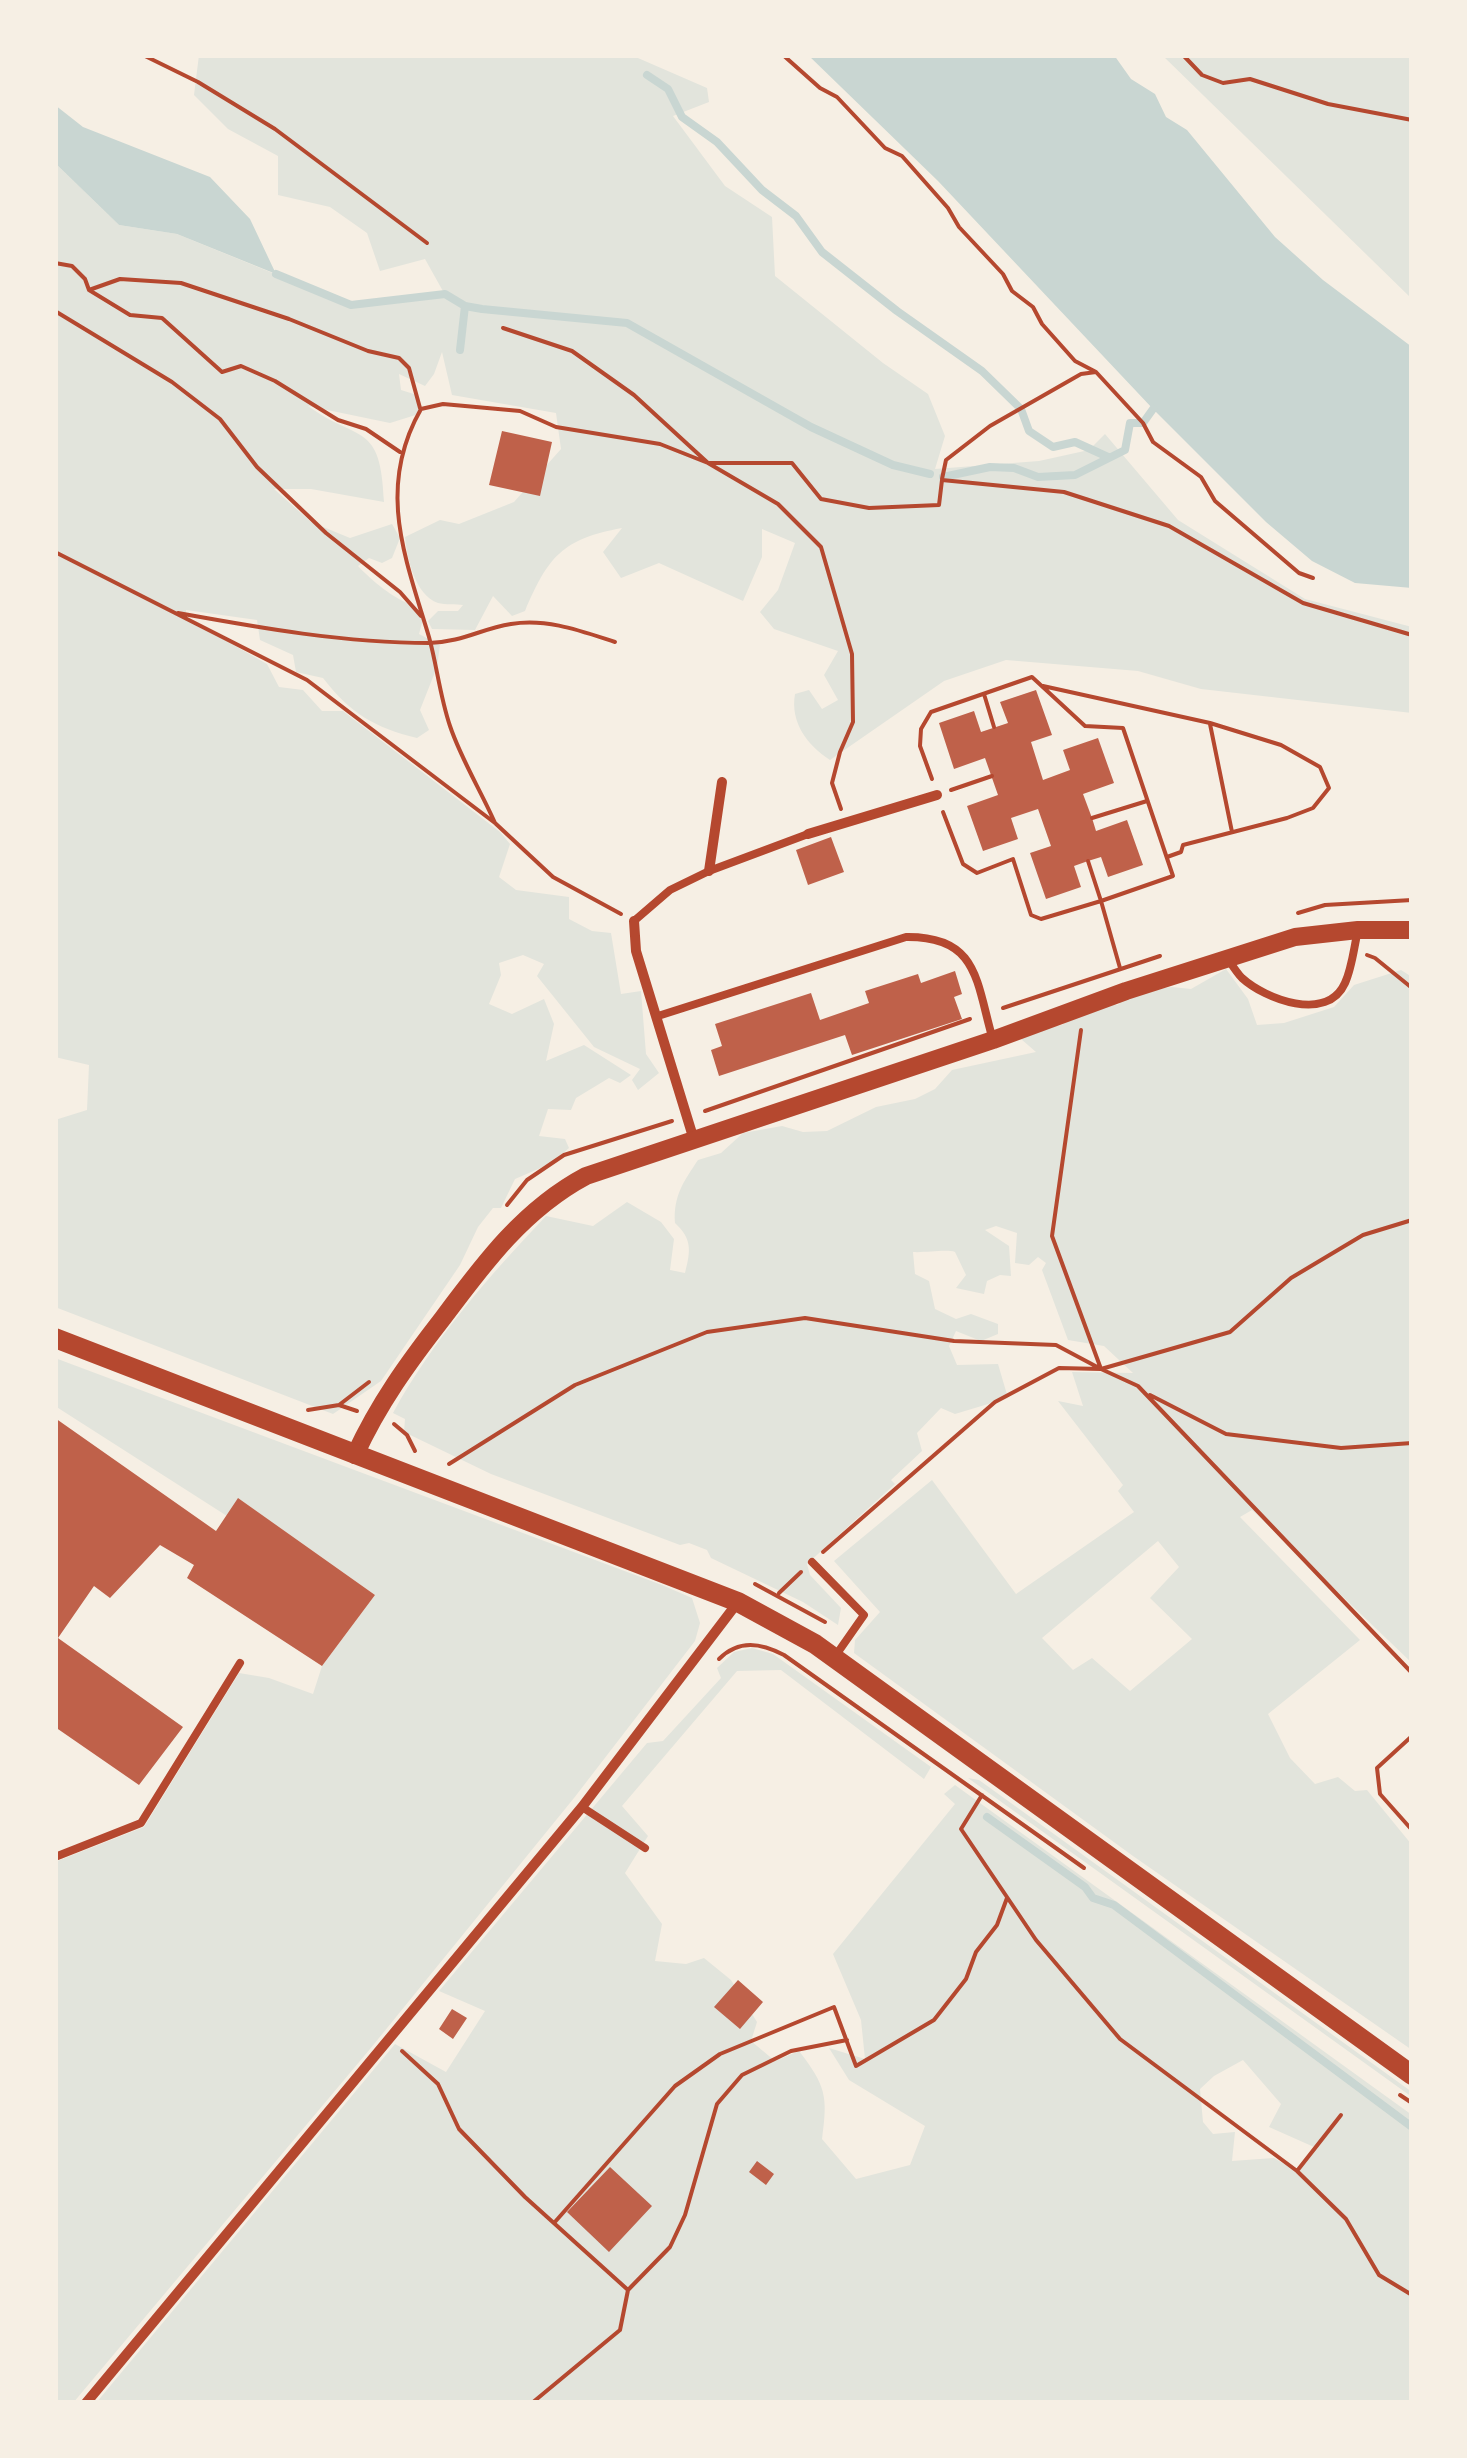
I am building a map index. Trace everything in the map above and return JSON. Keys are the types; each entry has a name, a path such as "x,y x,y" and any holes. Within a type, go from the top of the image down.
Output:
{"main road":[{"path":"55,1338 738,1602 814,1644 1412,2075"}],"street":[{"path":"708,870 722,782"},
{"path":"808,834 937,794"},
{"path":"634,921 636,951 694,1140"},
{"path":"355,1455 388,1391 505,1238 556,1192 586,1176 1295,937 1358,930 1412,930"},
{"path":"86,2403 582,1807 738,1602"}],"lane":[{"path":"634,921 670,890 708,870 808,834"},
{"path":"1228,959 1241,978 1268,994 1287,1003 1315,1004 1332,998 1344,986 1358,930"},
{"path":"658,1016 906,937 920,936 945,941 964,956 976,979 993,1040"},
{"path":"812,1562 864,1615 833,1658"},
{"path":"55,1858 141,1823 240,1662"},
{"path":"582,1807 645,1848"}],"path":[{"path":"143,55 198,82 275,129 428,242"},
{"path":"783,55 820,88 838,97 885,148 902,156 1003,274 1012,291 1033,307 1042,324 1075,362 1096,372 1143,423 1153,442 1201,478 1215,501 1299,573 1312,578"},
{"path":"1183,55 1202,75 1222,83 1250,79 1328,104 1412,120"},
{"path":"55,263 72,266 90,290 130,316 162,318 222,372 241,366 275,381 338,420 366,428 400,452"},
{"path":"90,290 120,279 181,283 399,358 409,368 420,409 400,452 396,504 406,564 451,730 496,823"},
{"path":"55,311 172,382 220,419 257,468 326,533 400,592 424,620"},
{"path":"503,328 572,351 634,395 708,463 792,463 820,498 869,508 940,505 946,460 990,426 1081,374 1096,372"},
{"path":"420,409 443,404 520,411 556,427 660,444 708,463 778,504 821,547 852,654 853,722 832,783 846,822"},
{"path":"942,480 1064,492 1169,526 1302,603 1412,635"},
{"path":"55,552 307,680 496,823 554,877 634,921"},
{"path":"173,612 305,636 430,643 466,639 514,624 560,624 616,642"},
{"path":"1032,677 1042,686 1085,726 1123,728 1173,876 1041,919 1030,915 1013,859 977,873 963,864 920,746 920,729 931,712 1032,677"},
{"path":"1042,686 1210,723 1281,745 1320,767 1328,788 1313,808 1183,845 1180,852 1167,857"},
{"path":"984,694 994,728"},
{"path":"1210,723 1232,832"},
{"path":"937,794 992,776"},
{"path":"1092,818 1148,801"},
{"path":"686,1117 1120,968 1088,861"},
{"path":"1353,951 1375,958 1412,988"},
{"path":"1084,1006 1052,1236 1101,1369"},
{"path":"777,1594 995,1402 1059,1368 1101,1369 1230,1332 1292,1278 1364,1235 1412,1220"},
{"path":"449,1464 575,1385 707,1332 805,1318 954,1341 1056,1346 1226,1434 1341,1448 1412,1443"},
{"path":"1138,1386 1412,1673"},
{"path":"700,1655 713,1665 739,1645 765,1645 820,1679 967,1784"},
{"path":"1412,1736 1377,1768 1380,1794 1412,1830"},
{"path":"982,1795 961,1829 1036,1940 1120,2040 1297,2171 1346,2219 1379,2275 1412,2295"},
{"path":"554,2223 676,2086 720,2054 834,2007 856,2066 934,2020 966,1979 976,1952 997,1926 1008,1898"},
{"path":"532,2403 620,2330 628,2290 670,2248 685,2214 717,2104 742,2075 791,2052 847,2040"},
{"path":"395,2044 438,2084 458,2129 628,2290"},
{"path":"1297,2171 1341,2115"}],"shaded area":[{"path":"199,55 631,55 707,88 709,102 673,116 725,186 772,217 775,276 928,394 945,436 935,469 1039,461 1089,450 1105,434 1178,520 1305,599 1412,627 1412,713 1201,689 1138,671 1006,660 944,681 830,760 802,732 794,704 795,694 809,690 822,709 838,700 824,675 838,651 774,629 760,612 778,590 795,543 762,529 762,557 743,601 659,563 621,578 603,552 622,528 585,538 560,553 541,577 525,611 512,616 493,596 475,630 432,629 428,621 438,611 458,611 463,605 438,603 423,592 410,565 405,537 440,520 459,524 514,502 561,449 556,413 452,395 442,352 425,386 399,374 401,390 417,395 422,413 390,423 308,406 364,437 372,446 382,476 384,502 311,489 274,489 311,522 350,538 392,524 400,538 392,558 382,563 369,558 358,566 384,589 413,605 423,619 419,634 440,645 437,667 420,710 429,730 417,738 364,717 323,678 296,672 293,655 260,640 257,620 186,610 186,618 267,664 279,687 303,690 322,711 343,711 500,832 510,844 499,877 516,890 569,897 569,919 592,931 611,933 621,994 641,991 646,1054 659,1073 638,1090 632,1080 640,1069 594,1047 537,976 544,964 523,955 499,963 501,975 489,1004 512,1014 544,999 554,1024 546,1061 584,1045 631,1075 620,1083 609,1078 576,1098 571,1110 548,1109 539,1136 565,1139 569,1148 552,1163 515,1179 501,1208 493,1208 478,1227 460,1265 381,1381 333,1414 55,1307 55,1120 87,1110 89,1065 55,1057 55,163 119,225 177,234 351,305 444,293 425,259 380,271 367,233 330,207 278,195 278,156 228,129 194,95"},
{"path":"808,55 1114,55 1131,79 1155,94 1166,117 1187,130 1275,237 1323,280 1412,347 1412,588 1355,583 1312,561 1266,522 1153,409 938,181"},
{"path":"1162,55 1412,55 1412,299"},
{"path":"55,105 83,127 210,177 250,219 276,274 177,234 119,225 55,163"},
{"path":"1226,969 1248,999 1257,1025 1284,1023 1334,1007 1354,985 1401,970 1412,977 1412,1663 1252,1510 1240,1517 1360,1640 1268,1714 1290,1758 1315,1784 1338,1777 1355,1791 1367,1790 1412,1845 1412,2050 1133,1856 854,1653 855,1640 880,1612 834,1561 932,1480 1016,1594 1134,1512 1118,1491 1123,1485 1058,1401 1083,1406 1072,1372 1133,1373 1104,1346 1068,1340 1042,1270 1046,1263 1038,1257 1029,1265 1015,1263 1017,1233 996,1226 985,1230 1009,1246 1011,1276 1000,1275 987,1281 984,1294 956,1288 966,1275 955,1252 913,1252 915,1274 929,1281 935,1309 956,1319 971,1314 998,1324 998,1334 981,1341 956,1331 949,1346 957,1365 998,1364 1008,1398 955,1414 941,1408 917,1433 922,1451 891,1480 895,1484 807,1564 810,1575 841,1608 838,1625 803,1602 711,1558 707,1550 689,1543 680,1545 491,1474 404,1432 405,1419 393,1413 425,1360 463,1310 546,1216 593,1226 627,1202 661,1222 674,1239 670,1270 685,1273 689,1245 675,1223 680,1189 698,1160 721,1153 743,1133 782,1126 803,1132 827,1131 876,1107 915,1099 935,1089 952,1070 1036,1052 1021,1039 1038,1028 1062,1025 1097,1001 1118,1005 1131,987 1191,989","holes":["1158,1541 1179,1567 1150,1598 1192,1639 1130,1691 1092,1658 1073,1670 1042,1638"]},
{"path":"55,1358 662,1585 692,1598 700,1623 695,1641 574,1798 73,2403 55,2403 55,1862 144,1827 239,1673 269,1678 313,1694 322,1666 375,1595 239,1499 227,1516 55,1406"},
{"path":"752,1648 773,1654 931,1767 924,1779 781,1670 737,1671 622,1806 648,1836 625,1873 662,1924 655,1961 686,1964 704,1958 731,1980 757,2022 751,2041 775,2061 799,2051 823,2092 822,2139 856,2179 910,2165 925,2126 849,2080 829,2048 865,2059 861,2020 833,1954 955,1804 944,1794 955,1785 1412,2115 1412,2403 96,2403 395,2044 446,2072 485,2011 439,1991 647,1743 663,1741 721,1678 717,1668 734,1652","holes":["1243,2060 1281,2104 1269,2127 1314,2147 1296,2171 1274,2158 1232,2161 1235,2132 1213,2134 1203,2122 1200,2089"]},
{"path":"968,1778 979,1780 1412,2092 1412,2097"}],"building":[{"path":"502,431 552,442 540,496 489,485"},
{"path":"1036,690 1052,735 1031,742 1043,780 1070,770 1063,750 1098,738 1114,783 1083,794 1096,831 1127,820 1143,865 1108,877 1101,857 1088,861 1074,866 1081,887 1046,899 1030,853 1051,846 1038,809 1011,818 1018,839 983,851 967,806 998,795 985,758 954,769 939,723 974,711 981,732 1008,723 1000,702"},
{"path":"831,837 844,872 808,885 796,850"},
{"path":"955,971 962,994 954,997 962,1019 852,1055 845,1035 719,1076 711,1050 722,1046 715,1024 811,993 820,1020 869,1003 865,991 918,974 921,983"},
{"path":"55,1418 216,1531 238,1498 375,1595 322,1666 187,1578 194,1565 160,1545 110,1598 94,1586 58,1638 183,1727 139,1785 55,1727"},
{"path":"738,1980 763,2002 740,2029 714,2007"},
{"path":"452,2009 467,2018 453,2039 439,2029"},
{"path":"757,2161 774,2174 766,2185 749,2172"},
{"path":"610,2167 652,2206 609,2252 567,2212"}],"waterway":[{"path":"647,75 668,89 682,117 717,142 762,190 796,216 822,252 982,371 1021,409 1029,431 1053,447 1075,442 1108,457"},
{"path":"276,274 351,305 445,294 465,306 482,309 627,323 811,427 893,465 930,474"},
{"path":"460,350 465,306"},
{"path":"943,477 990,467 1014,468 1038,477 1075,475 1125,450 1130,423 1143,423 1153,409"},
{"path":"987,1817 1085,1887 1093,1898 1114,1905 1412,2127"}]}
